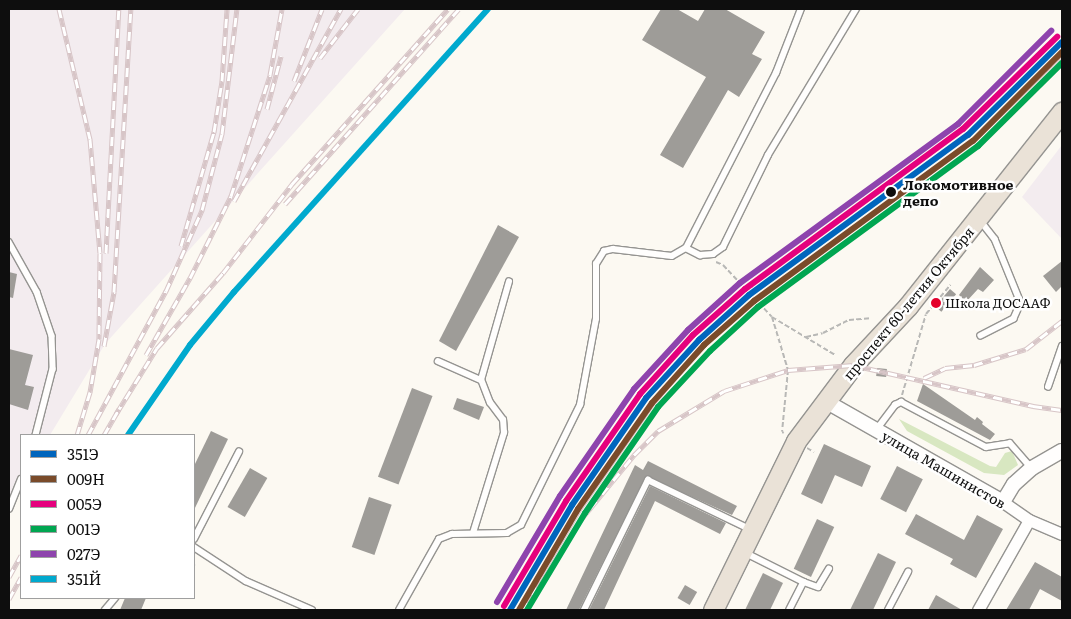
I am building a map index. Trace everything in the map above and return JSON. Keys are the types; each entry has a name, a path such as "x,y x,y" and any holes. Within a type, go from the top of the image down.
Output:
{"highway":[{"name":"проспект 60-летия Октября","path":"713,610 796,441 854,364 908,306 1062,112"}],"street":[{"name":"улица Машинистов","path":"827,402 1003,502 1029,520 1062,534"},
{"path":"1003,502 1014,484 1032,468 1062,452"},
{"path":"978,610 1029,520"}],"lane":[{"path":"399,610 439,539 446,535 507,533 517,529 580,405 596,319 596,264 604,251 624,250 672,256 686,248 776,73 801,9"},
{"path":"686,248 700,254 713,254 723,247 768,155 856,9"},
{"path":"978,218 988,227 995,240 1021,303 1014,319 981,336"},
{"path":"9,243 37,292 52,336 53,369 36,434"},
{"path":"481,380 509,282"},
{"path":"1048,387 1062,346"},
{"path":"438,361 481,380 505,426 473,533"},
{"path":"877,429 895,404 901,402 986,447 1010,443 1032,468"},
{"path":"195,537 239,452"},
{"path":"584,610 648,480 751,530"},
{"path":"9,509 20,482"},
{"path":"195,548 246,581 312,610"},
{"path":"742,551 818,587 829,569"},
{"path":"888,610 908,572"},
{"path":"790,610 804,582"},
{"path":"105,610 114,599"}],"path":[{"path":"700,254 723,266 772,317 835,355"},
{"path":"901,402 926,314 950,285"},
{"path":"745,291 753,286"},
{"path":"772,317 788,370 782,432 814,452"},
{"path":"806,337 814,337 849,320 870,318"}],"shaded area":[{"path":"9,9 405,9 105,344 51,434 20,434 20,486 9,504"},
{"path":"1062,145 1062,239 1022,197"}],"green space":[{"path":"899,419 990,466 996,467 1005,453 1012,451 1018,465 1004,475 984,473 907,431"}],"building":[{"path":"661,9 677,9 698,21 705,9 725,9 765,32 752,54 762,59 739,97 728,90 683,168 660,155 706,77 642,40"},
{"path":"498,225 519,237 456,351 439,341"},
{"path":"1062,261 1062,286 1056,292 1043,276"},
{"path":"980,267 994,280 983,292 978,289 966,302 959,295"},
{"path":"9,272 17,274 13,298 9,297"},
{"path":"950,289 956,294 941,312 935,307"},
{"path":"9,349 33,355 25,385 34,387 28,410 9,404"},
{"path":"877,368 887,369 886,377 876,376"},
{"path":"923,384 975,420 977,417 983,422 982,424 995,434 990,440 917,401"},
{"path":"412,388 433,396 398,485 378,477"},
{"path":"457,398 484,407 479,420 453,409"},
{"path":"211,431 228,439 195,508 195,464"},
{"path":"824,444 871,466 862,487 835,475 822,504 801,494"},
{"path":"648,461 737,506 732,515 646,476 579,610 566,610 635,465 643,470"},
{"path":"897,466 923,479 906,512 880,499"},
{"path":"250,468 267,478 245,517 228,507"},
{"path":"650,486 726,523 720,534 655,501 604,610 589,610"},
{"path":"369,497 392,505 374,555 352,547"},
{"path":"916,514 964,540 977,515 1003,529 976,578 950,564 953,559 905,534"},
{"path":"817,519 834,527 811,577 794,569"},
{"path":"878,553 896,562 873,610 850,610"},
{"path":"1035,562 1062,577 1062,601 1040,589 1029,610 1006,610"},
{"path":"763,573 783,583 770,610 745,610"},
{"path":"685,585 697,592 690,605 678,598"},
{"path":"936,595 962,610 928,610"},
{"path":"125,599 146,599 141,610 120,610"}],"railway":[{"path":"59,9 90,139 100,253 99,339 90,392 77,434"},
{"path":"106,253 119,9"},
{"path":"104,346 114,292 131,9"},
{"path":"181,246 214,132 222,81 227,9"},
{"path":"89,434 166,291 202,210 222,134 237,9"},
{"path":"146,355 190,278 231,196 270,75 282,9"},
{"path":"294,81 322,9"},
{"path":"234,201 341,9"},
{"path":"320,58 358,9"},
{"path":"116,414 157,348 223,273 292,184 448,9"},
{"path":"285,204 459,9"},
{"path":"536,584 579,510 653,403 704,344 755,300 974,140 1062,54"},
{"path":"267,109 281,56"},
{"path":"924,378 945,368 974,365 1026,349 1062,321"},
{"path":"579,522 634,455 658,431 724,391 788,370 853,365 1033,406 1062,410"},
{"path":"105,434 119,409"},
{"path":"9,577 20,557"},
{"path":"9,599 20,579"},
{"path":"522,610 539,580"}],"transit line":[{"name":"351Й","path":"129,434 190,345 234,292 488,9"},
{"name":"027Э","path":"497,602 560,496 634,389 688,330 740,283 958,124 1051,31"},
{"name":"005Э","path":"504,606 566,501 640,394 693,335 745,289 963,129 1057,37"},
{"name":"351Э","path":"510,610 572,505 646,398 699,340 749,295 968,135 1062,42"},
{"name":"009Н","path":"519,610 578,509 652,403 704,345 754,301 973,141 1062,52"},
{"name":"001Э","path":"527,610 585,513 658,407 710,351 758,307 978,146 1062,63"}],"place":[{"name":"Локомотивное депо","path":"891,192"},
{"name":"Школа ДОСААФ","path":"936,303"}]}
